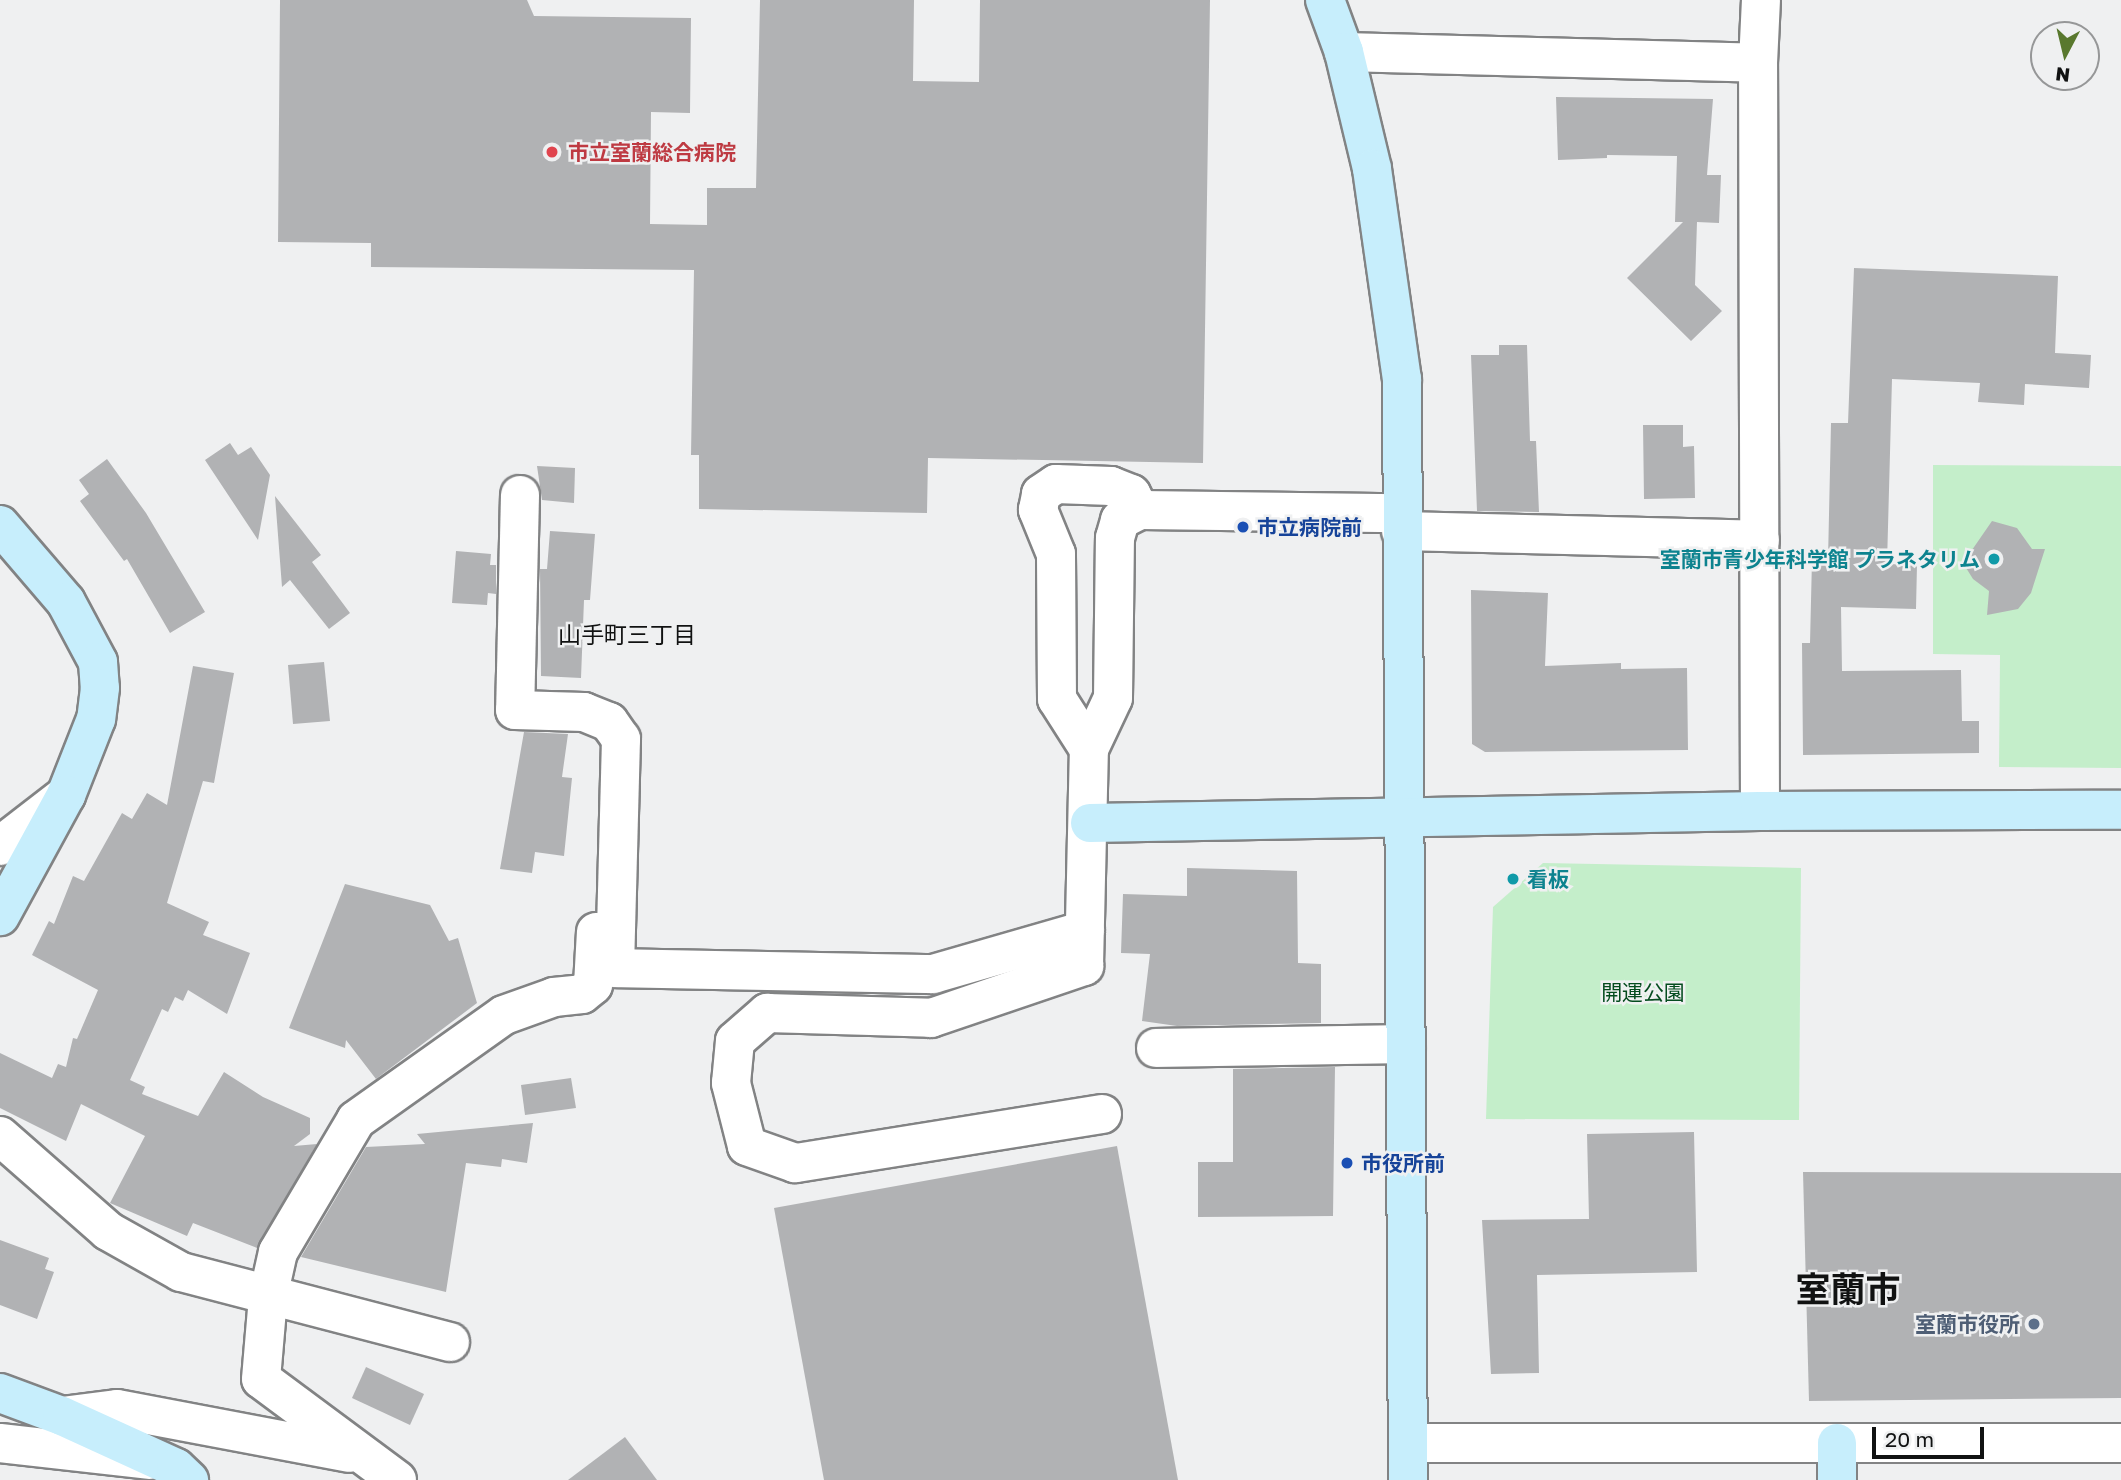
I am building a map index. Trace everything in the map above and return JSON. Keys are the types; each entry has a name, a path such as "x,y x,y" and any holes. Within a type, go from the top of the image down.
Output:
{"street":[{"path":"1325,0 1344,52 1372,169 1402,379 1408,1461 1837,1462 2121,1443"},
{"path":"1760,811 1758,63 1762,0"},
{"path":"1344,52 1758,63"},
{"path":"1089,748 1057,699 1056,554 1038,510 1041,494 1056,484 1111,486 1131,494 1140,510"},
{"path":"520,495 515,710 584,712 608,722 621,739 615,968 933,974 1085,930"},
{"path":"1102,1114 795,1163 747,1146 731,1083 735,1041 767,1013 931,1018 1084,967 1090,823 1089,748 1113,698 1115,538 1120,520 1140,510 1760,540"},
{"path":"0,525 66,601 98,662 96,719 66,795 0,915"},
{"path":"0,846 66,795"},
{"path":"1090,823 1760,811 2121,810"},
{"path":"397,1480 358,1455 261,1380 268,1297 278,1252 356,1120 504,1015 554,996 582,994 593,985 597,914 617,906"},
{"path":"1156,1048 1406,1044"},
{"path":"0,1136 108,1231 181,1272 268,1297 450,1342"},
{"path":"0,1393 62,1416 151,1460 176,1468 189,1480"},
{"path":"62,1416 117,1409 358,1455"},
{"path":"0,1443 151,1460"}],"green space":[{"path":"1933,465 2121,466 2121,768 1999,767 2000,655 1933,654"},
{"name":"開運公園","path":"1543,863 1801,868 1799,1120 1486,1119 1493,907"}],"building":[{"path":"280,0 527,0 534,16 691,18 690,113 651,112 650,224 707,225 707,188 756,188 760,0 914,0 913,81 979,82 980,0 1210,0 1203,463 928,458 927,513 699,509 699,455 691,455 694,270 371,267 371,243 278,242"},
{"path":"1556,97 1713,99 1707,175 1721,175 1719,223 1697,222 1695,285 1722,311 1691,341 1627,278 1683,222 1675,222 1677,156 1607,155 1607,158 1558,160"},
{"path":"1854,268 2058,276 2055,353 2091,355 2089,388 2025,384 2024,405 1978,402 1980,383 1892,379 1887,564 1917,565 1916,609 1841,607 1842,671 1961,670 1962,721 1979,721 1979,753 1803,755 1802,643 1810,643 1812,559 1828,560 1831,423 1848,423"},
{"path":"1499,345 1527,345 1530,441 1536,441 1539,512 1477,511 1471,355 1499,355"},
{"path":"1643,425 1683,425 1683,447 1694,446 1695,498 1644,499"},
{"path":"230,443 238,455 251,447 270,475 258,540 205,460"},
{"path":"107,459 146,513 205,612 170,633 127,559 124,561 80,501 89,494 79,480"},
{"path":"537,466 575,468 574,503 542,500"},
{"path":"275,496 321,555 312,562 350,613 329,629 290,580 282,587"},
{"path":"1992,521 2017,528 2032,549 2045,549 2031,593 2018,609 1987,615 1989,591 1973,579 1963,563"},
{"path":"550,531 595,534 590,600 584,600 581,678 541,676 540,569 547,569"},
{"path":"456,551 491,554 490,565 496,565 496,594 488,593 487,605 452,603"},
{"path":"1471,590 1548,593 1545,666 1621,663 1621,669 1687,668 1688,750 1485,752 1472,744"},
{"path":"324,662 330,721 293,724 288,665"},
{"path":"193,666 234,673 214,783 203,781 167,903 209,922 203,935 250,953 227,1014 188,990 183,1001 175,997 168,1012 162,1009 130,1080 145,1087 142,1094 198,1116 224,1072 263,1097 310,1118 310,1134 294,1146 317,1144 257,1248 193,1223 187,1236 110,1203 145,1136 81,1104 66,1141 0,1108 0,1053 52,1078 58,1064 66,1067 73,1038 77,1039 98,990 32,955 49,921 54,924 73,876 84,881 122,813 132,819 147,793 167,805"},
{"path":"524,732 568,734 562,777 572,778 564,856 535,852 532,873 500,869"},
{"path":"1187,868 1297,871 1298,963 1321,964 1321,1023 1177,1026 1142,1021 1150,954 1121,953 1123,894 1187,896"},
{"path":"345,884 430,905 449,941 458,938 477,1003 376,1079 346,1040 345,1048 289,1028"},
{"path":"1335,1067 1333,1216 1198,1217 1198,1162 1233,1162 1233,1069"},
{"path":"571,1078 576,1108 525,1115 521,1085"},
{"path":"533,1123 527,1163 502,1159 501,1167 466,1163 446,1292 301,1257 366,1147 425,1144 417,1134"},
{"path":"1694,1132 1697,1272 1537,1275 1539,1373 1491,1374 1482,1220 1589,1219 1587,1134"},
{"path":"1117,1146 1178,1480 824,1480 774,1208"},
{"name":"室蘭市役所","path":"1803,1172 2121,1173 2121,1398 1809,1401"},
{"path":"0,1240 49,1258 45,1269 54,1272 37,1319 0,1305"},
{"path":"366,1367 424,1394 410,1425 352,1398"},
{"path":"625,1437 657,1480 568,1480"}],"place":[{"name":"市立室蘭総合病院","path":"552,152"},
{"name":"市立病院前","path":"1243,527"},
{"name":"室蘭市青少年科学館 プラネタリム","path":"1994,559"},
{"name":"看板","path":"1513,879"},
{"name":"市役所前","path":"1347,1163"},
{"name":"室蘭市役所","path":"2034,1324"}],"district":[{"name":"山手町三丁目","path":"627,634"},
{"name":"室蘭市","path":"1848,1289"}]}
